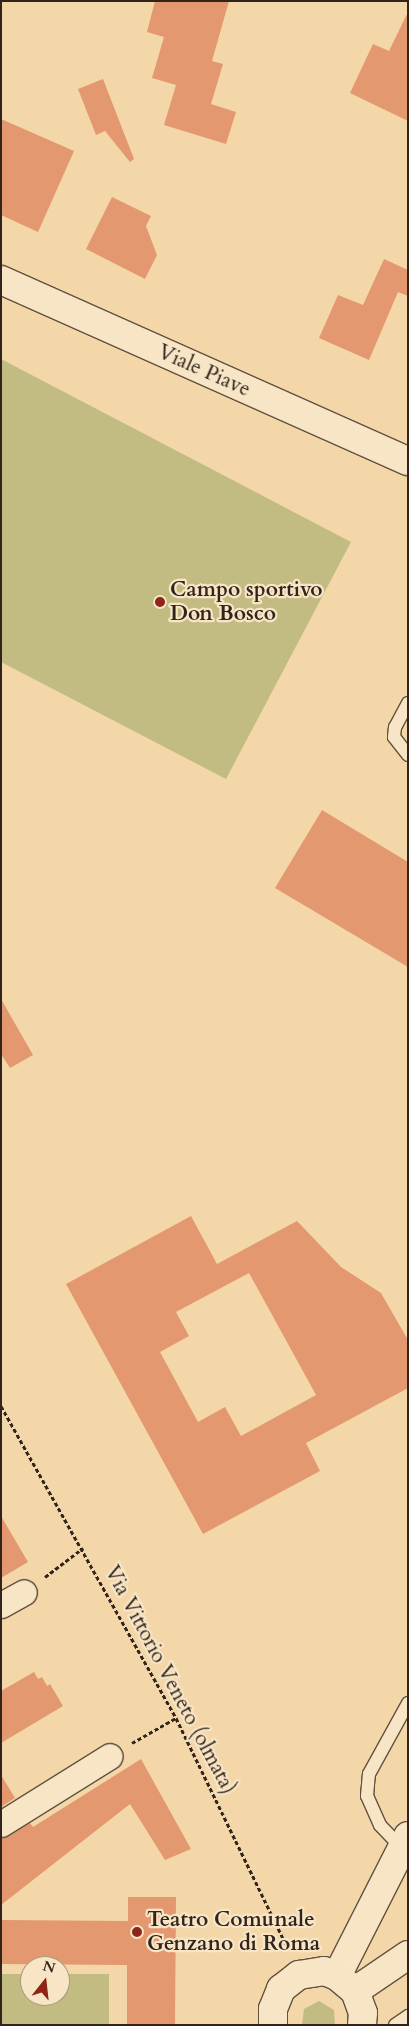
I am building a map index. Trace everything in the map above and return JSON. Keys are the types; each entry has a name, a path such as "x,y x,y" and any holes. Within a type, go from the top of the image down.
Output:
{"street":[{"name":"Viale Piave","path":"1,280 408,461"},
{"path":"1,1606 24,1592"},
{"path":"1,1824 110,1756"},
{"path":"346,1983 405,1842"},
{"path":"346,1983 408,1955"},
{"path":"273,2025 276,1999 289,1981 299,1975 324,1972 346,1983 363,2013 362,2025"}],"lane":[{"path":"408,703 395,727 394,737 408,755"},
{"path":"405,1842 380,1825 367,1796 369,1774 408,1703"},
{"path":"395,2025 408,2016"}],"path":[{"name":"Via Vittorio Veneto (olmata)","path":"1,1406 83,1548 176,1718 299,1975"},
{"path":"24,1592 83,1548"},
{"path":"110,1756 176,1718"}],"shaded area":[{"name":"Campo sportivo Don Bosco","path":"1,359 351,542 226,779 1,662"},
{"path":"1,1974 20,1974 20,2006 70,2006 70,1974 109,1974 109,2025 1,2025"},
{"path":"319,2001 334,2010 335,2025 302,2025 304,2009"}],"building":[{"path":"155,1 229,1 212,61 223,64 211,104 236,112 226,144 164,125 176,85 152,78 164,37 147,32"},
{"path":"408,12 408,121 350,93 373,44 389,51"},
{"path":"103,79 134,159 130,162 105,131 96,135 78,89"},
{"path":"1,119 74,151 38,232 1,215"},
{"path":"112,197 151,216 146,226 157,255 145,279 86,249"},
{"path":"384,259 408,270 408,296 398,292 369,360 319,338 338,295 363,305"},
{"path":"322,810 408,862 408,967 275,888"},
{"path":"1,999 33,1055 10,1068 1,1054"},
{"path":"191,1216 217,1264 297,1221 341,1267 381,1293 408,1340 408,1388 306,1443 320,1471 203,1534 66,1284","holes":["249,1273 316,1395 241,1436 225,1407 198,1422 160,1352 189,1336 176,1312"]},
{"path":"1,1516 28,1562 1,1578"},
{"path":"34,1672 38,1679 42,1677 47,1686 50,1684 63,1706 1,1743 1,1691"},
{"path":"141,1759 191,1849 165,1860 130,1804 1,1905 1,1838 30,1823 33,1827"},
{"path":"1,1775 15,1798 1,1807"},
{"path":"128,1897 176,1897 175,2025 127,2025 127,1965 70,1965 70,1956 20,1956 20,1964 1,1964 1,1920 128,1921"}],"place":[{"name":"Campo sportivo Don Bosco","path":"160,602"},
{"name":"Teatro Comunale Genzano di Roma","path":"137,1932"}]}
